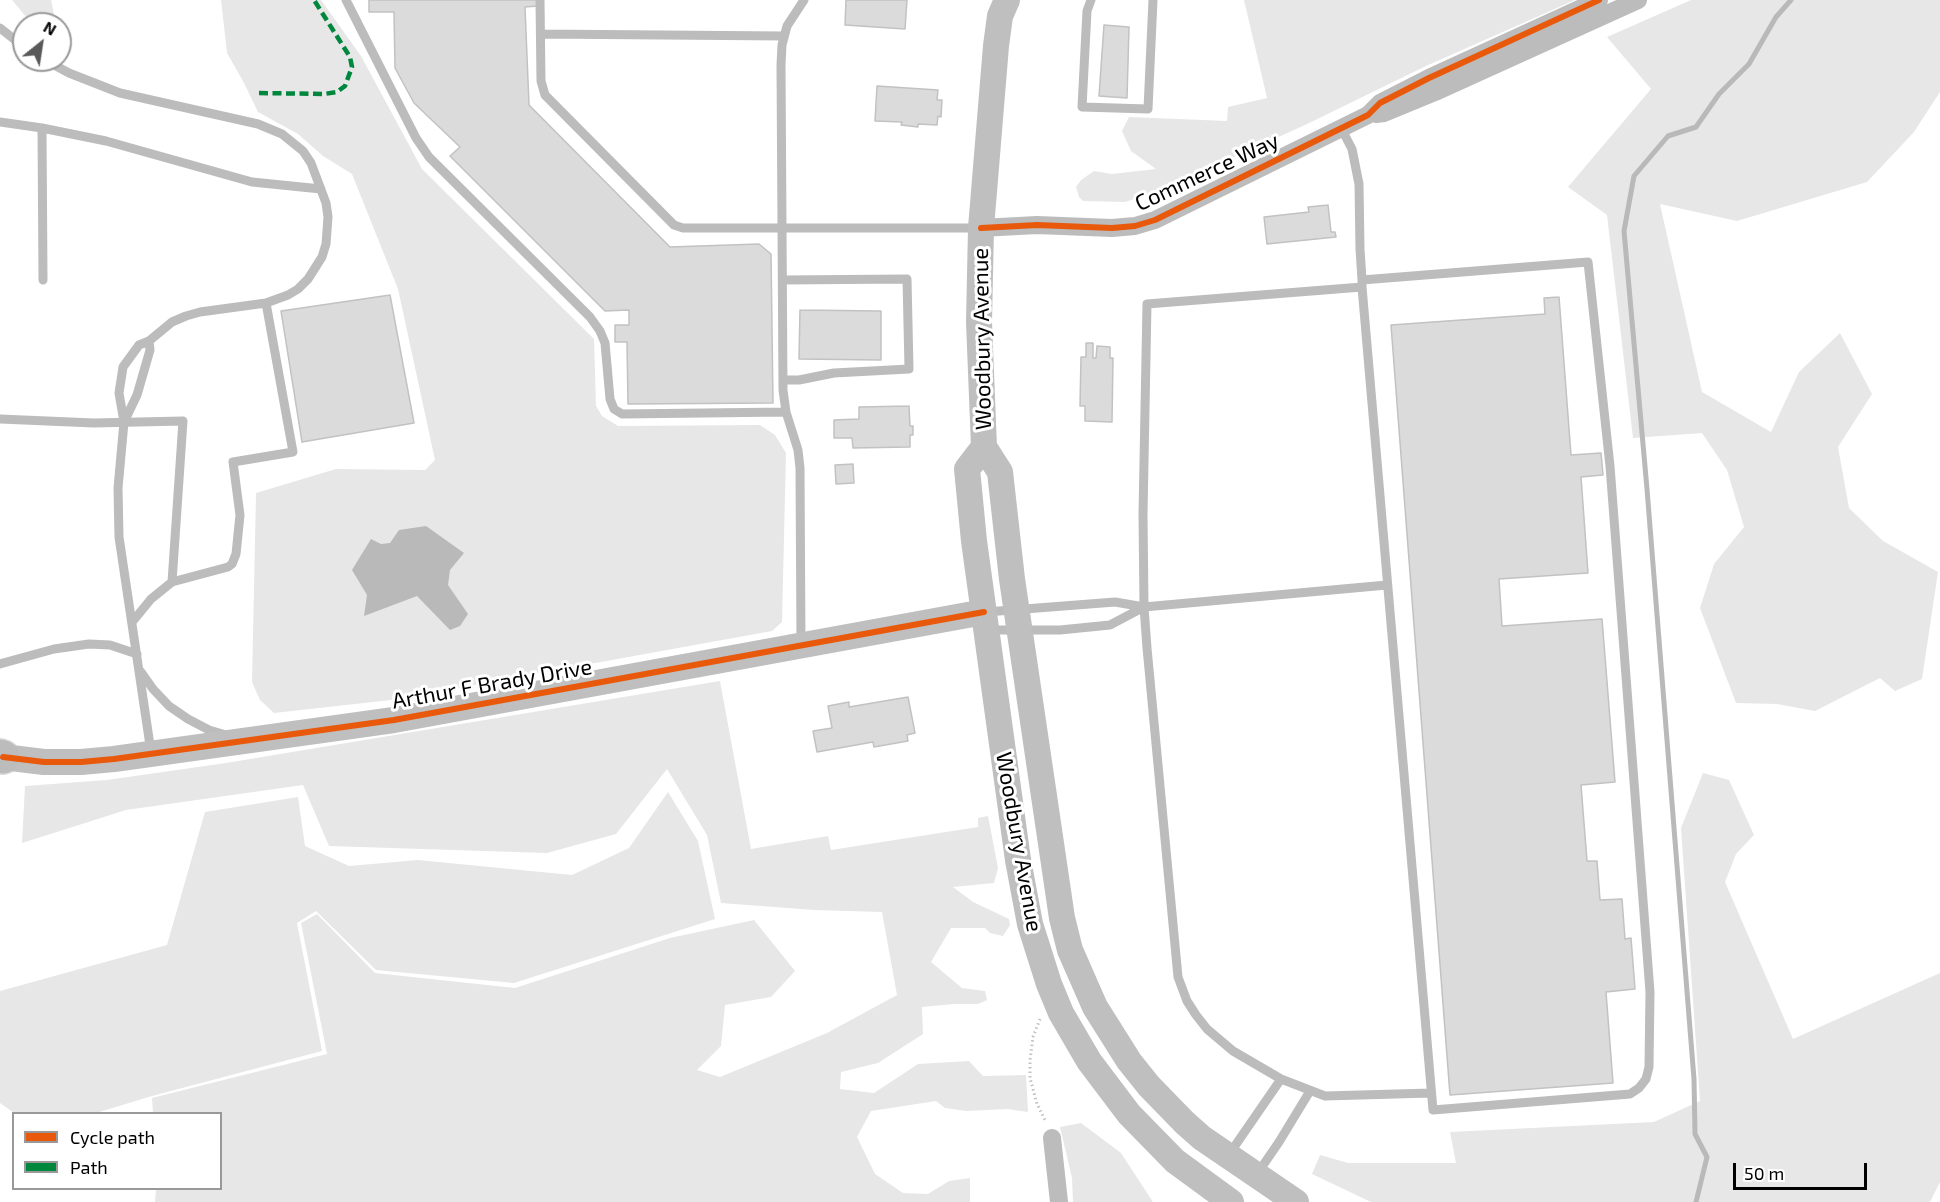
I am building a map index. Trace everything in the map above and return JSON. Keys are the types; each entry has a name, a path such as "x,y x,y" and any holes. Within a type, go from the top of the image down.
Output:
{"main road":[{"name":"Woodbury Avenue","path":"1000,6 981,228 979,322 984,447 1000,472 1018,620 1062,918 1070,950 1095,1007 1129,1061 1149,1086 1178,1116 1228,1156 1296,1202"},
{"name":"Woodbury Avenue","path":"984,447 967,469 974,541 1018,860 1030,924 1049,984 1072,1032 1109,1088 1175,1161 1201,1194 1231,1202"},
{"name":"Arthur F Brady Drive","path":"1,759 81,762 255,740 394,720 955,618 985,621"},
{"path":"1201,1194 1228,1156"},
{"path":"1237,1202 1256,1176"}],"street":[{"name":"Commerce Way","path":"1368,115 1380,103 1429,78 1599,0"},
{"name":"Commerce Way","path":"981,228 1037,225 1112,228 1135,226 1155,220 1368,115 1384,113 1435,92 1638,0"},
{"path":"1052,1138 1059,1202"}],"lane":[{"path":"346,0 416,138 429,157 590,317 600,331 604,343 610,399 614,409 622,414 786,412"},
{"path":"540,0 541,81 545,95 674,225 683,228 981,228"},
{"path":"801,647 800,468 798,450 786,412 783,380 781,65 784,36 792,16 804,0"},
{"path":"1091,0 1087,11 1082,107 1148,108 1154,0"},
{"path":"0,28 12,38"},
{"path":"541,34 784,36"},
{"path":"67,72 120,93 270,128 292,141 311,163 328,217 326,244 322,257 308,279 298,289 278,300 266,303 186,316 166,326 149,341 139,345 123,367 119,393 124,422 118,478 119,537 151,754"},
{"path":"0,122 106,141 252,182 321,189"},
{"path":"42,128 43,280"},
{"path":"1341,128 1352,149 1359,184 1362,283 1433,1110 1630,1094 1646,1079 1649,1067 1650,992 1610,466 1588,262 1362,283 1147,304 1144,410 1144,607 1178,977 1187,1001 1207,1029 1233,1051 1281,1079 1325,1096 1431,1093"},
{"path":"783,280 907,279 909,369 834,373 799,380 783,380"},
{"path":"133,621 151,599 172,582 228,567 235,559 240,514 233,462 292,452 266,303"},
{"path":"124,422 137,395 150,350 149,341"},
{"path":"0,419 94,423 183,422 172,582"},
{"path":"985,621 1018,620 1116,602 1144,607 1387,585"},
{"path":"985,621 1018,620 1060,630 1110,625 1144,607"},
{"path":"0,664 54,649 89,644 104,644 137,654"},
{"path":"139,669 169,706 188,719 220,733 255,740"},
{"path":"1228,1156 1281,1079"},
{"path":"1256,1176 1310,1091"}],"path":[{"path":"1041,1016 1033,1037 1030,1078 1037,1104 1052,1138"}],"shaded area":[{"path":"12,0 51,0 54,12 22,12"},
{"path":"221,0 321,0 361,56 422,169 594,339 596,406 602,416 618,426 760,425 775,435 786,453 782,622 772,631 391,700 274,713 260,700 252,682 256,493 336,469 425,470 435,460 398,289 352,174 323,156 298,134 258,112 227,53"},
{"path":"1244,0 1575,0 1426,66 1305,125 1159,191 1125,202 1083,201 1076,187 1081,180 1094,171 1112,174 1156,169 1131,151 1122,131 1129,117 1227,121 1228,107 1267,98"},
{"path":"1691,0 1940,0 1940,92 1914,132 1867,182 1737,221 1660,204 1702,392 1771,432 1799,372 1840,333 1872,394 1838,447 1849,508 1883,541 1938,572 1922,679 1895,691 1880,678 1815,711 1777,704 1736,703 1700,608 1714,564 1744,527 1727,470 1702,433 1633,438 1607,215 1568,187 1651,89 1607,37"},
{"path":"426,526 464,553 450,570 448,585 468,614 460,626 450,630 417,596 364,616 367,595 352,570 371,539 381,544 390,543 399,530"},
{"path":"720,681 751,849 828,836 831,850 978,827 978,818 988,816 998,868 994,883 953,887 973,902 1009,919 1010,925 1003,936 990,933 985,928 951,928 931,962 962,988 985,991 987,1000 978,1004 922,1007 923,1034 878,1063 841,1072 840,1089 874,1093 918,1064 969,1061 983,1076 1026,1075 1028,1112 1007,1109 966,1111 945,1108 936,1101 871,1111 857,1137 875,1174 903,1193 928,1194 949,1181 970,1178 970,1202 155,1202 156,1190 222,1190 222,1112 153,1112 152,1098 327,1054 301,923 317,914 375,973 515,988 670,938 754,920 795,971 771,997 725,1005 721,1046 697,1070 720,1077 827,1033 897,995 882,912 721,903 707,835 667,769 616,834 547,853 329,846 303,785 126,810 22,843 25,786 107,780 226,763"},
{"path":"1703,773 1729,780 1754,835 1736,854 1725,882 1793,1039 1940,973 1940,1182 1930,1202 1371,1202 1312,1174 1320,1155 1348,1163 1456,1163 1450,1132 1654,1122 1700,1101 1681,828"},
{"path":"668,792 698,841 715,919 514,983 376,970 316,911 297,923 322,1051 99,1112 13,1112 0,1103 0,991 167,945 205,812 298,797 305,846 349,866 418,860 572,875 629,848"},
{"path":"1081,1123 1121,1153 1153,1202 1073,1202 1072,1178 1060,1127"}],"building":[{"path":"369,0 537,0 538,6 525,7 529,105 670,247 759,244 771,254 773,403 628,404 627,342 615,342 615,325 629,325 629,310 605,311 450,156 460,147 414,103 395,68 394,12 369,12"},
{"path":"846,0 907,0 905,29 845,25"},
{"path":"1104,25 1129,27 1127,98 1099,96"},
{"path":"877,86 938,90 937,100 942,100 941,117 938,116 937,125 918,124 918,127 901,125 902,122 875,121"},
{"path":"1328,205 1331,232 1335,232 1336,237 1267,244 1264,217 1309,212 1308,207"},
{"path":"390,295 414,423 302,442 281,311"},
{"path":"1559,297 1571,455 1601,453 1603,475 1581,477 1588,573 1499,579 1502,626 1602,619 1615,782 1581,785 1587,861 1597,861 1600,900 1622,899 1625,939 1631,938 1635,989 1606,992 1613,1083 1450,1095 1391,325 1545,314 1544,298"},
{"path":"800,310 881,311 881,360 799,359"},
{"path":"1086,343 1093,343 1093,358 1096,358 1097,346 1110,347 1110,358 1113,358 1112,422 1085,421 1085,406 1080,406 1081,357 1086,357"},
{"path":"909,406 910,426 913,426 910,447 853,448 852,438 834,438 834,420 859,419 859,407"},
{"path":"853,464 854,483 836,484 835,465"},
{"path":"908,697 915,733 907,735 908,741 874,747 873,742 817,752 813,731 832,728 828,706 849,702 849,707"}],"waterway":[{"path":"1696,1202 1707,1157 1695,1134 1694,1079 1624,231 1634,176 1668,136 1696,127 1719,94 1749,64 1776,17 1791,0"}],"marked path":[{"path":"259,93 324,94 337,92 345,86 352,67 350,57 314,0"}],"cycle path":[{"path":"981,228 1037,225 1112,228 1135,226 1155,220 1368,115 1380,103 1429,78 1599,0"},
{"path":"3,757 44,762 114,759 394,720 984,612"}]}
